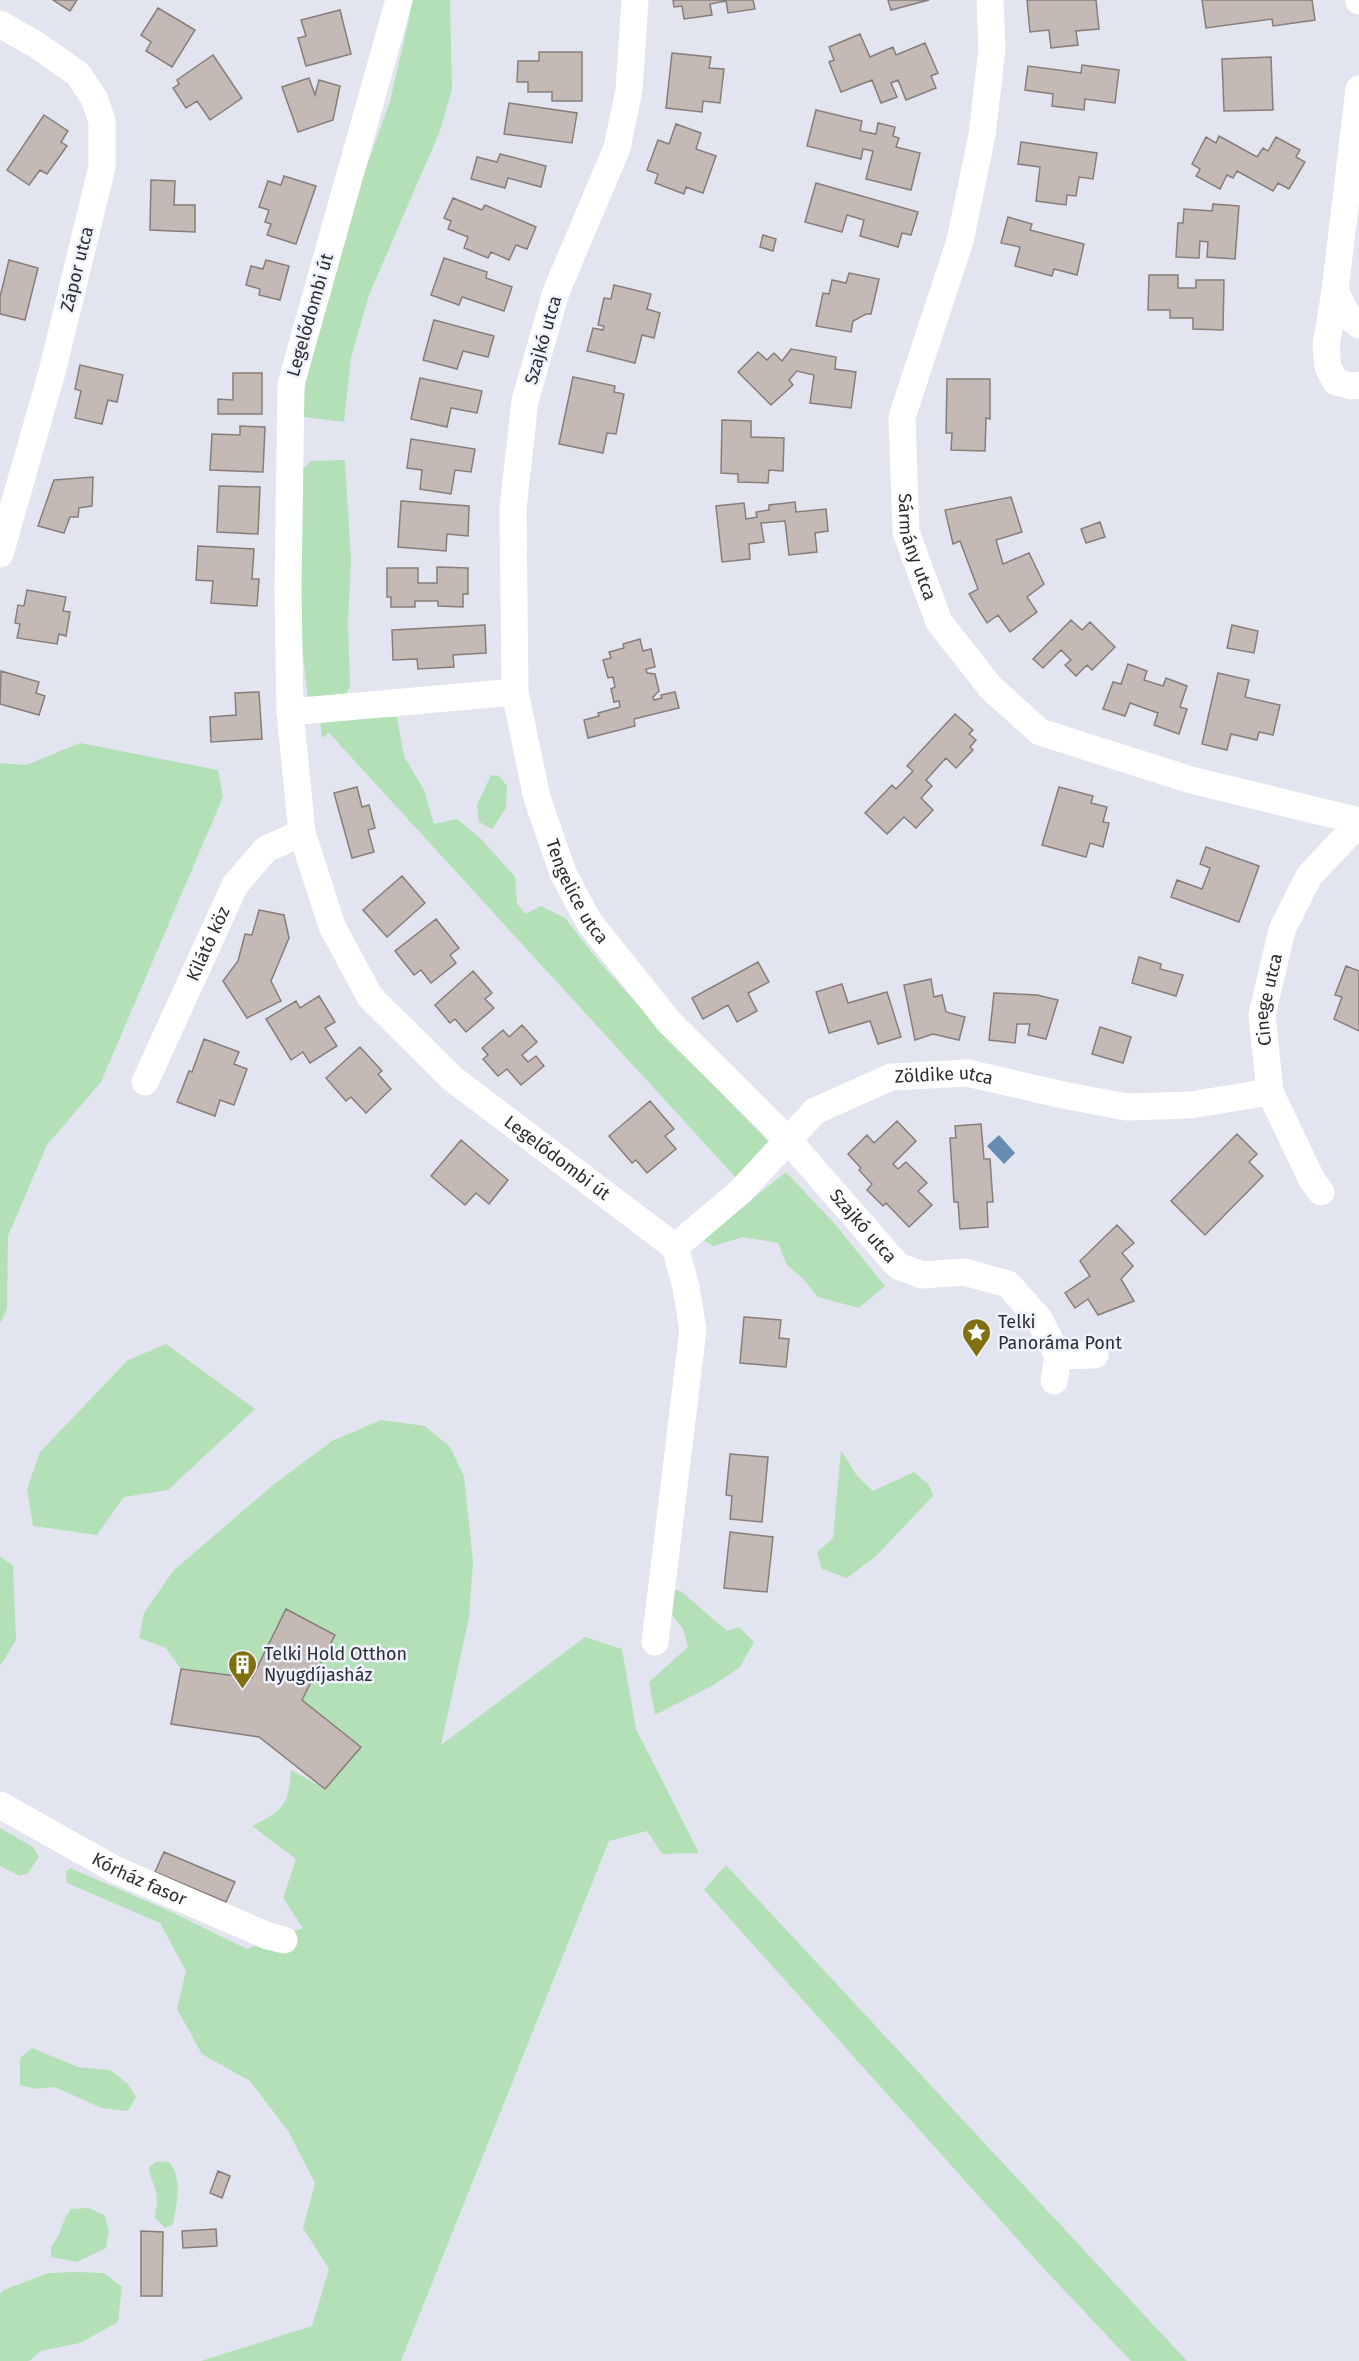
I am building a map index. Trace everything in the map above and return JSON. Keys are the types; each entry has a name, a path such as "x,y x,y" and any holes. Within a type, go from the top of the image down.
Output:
{"street":[{"name":"Legelődombi út","path":"399,0 291,384 288,589 290,712 302,833 332,926 370,997 453,1079 675,1247"},
{"name":"Szajkó utca","path":"515,692 513,508 525,401 556,292 617,148 629,90 635,0"},
{"name":"Sármány utca","path":"990,0 992,49 982,135 960,241 902,417 906,532 939,622 991,688 1040,732 1191,780 1359,822"},
{"name":"Zápor utca","path":"0,24 35,44 78,74 94,99 102,121 102,166 52,372 0,554"},
{"path":"1359,89 1335,291 1326,346 1328,367 1336,382 1359,386"},
{"path":"1335,291 1347,315 1359,325"},
{"path":"290,712 515,692"},
{"name":"Tengelice utca","path":"515,692 537,798 563,873 589,922 670,1023 789,1141"},
{"name":"Cinege utca","path":"1321,1192 1312,1180 1270,1092 1262,1015 1282,930 1309,876 1359,822"},
{"name":"Kilátó köz","path":"145,1082 235,885 266,849 302,833"},
{"name":"Zöldike utca","path":"675,1247 740,1192 815,1111 891,1077 967,1073 1127,1107 1190,1105 1270,1092"},
{"name":"Szajkó utca","path":"789,1141 898,1266 922,1275 964,1272 1008,1284 1039,1320 1056,1369 1095,1355"},
{"path":"655,1642 693,1330 686,1287 675,1247"},
{"name":"Kórház fasor","path":"0,1805 116,1870 268,1936 284,1940"}],"green space":[{"path":"408,0 450,0 452,89 440,131 369,295 351,358 344,422 304,417 304,394 313,342 334,258 390,101 410,15"},
{"path":"345,460 351,561 348,623 350,686 343,701 308,699 300,628 298,475 311,461"},
{"path":"397,717 404,756 424,790 434,824 457,819 480,838 515,877 517,903 525,914 541,906 565,918 602,965 689,1060 776,1149 738,1180 329,733 322,738 320,719"},
{"path":"80,743 218,770 223,797 101,1082 47,1145 8,1236 7,1309 0,1323 0,763 26,765"},
{"path":"491,775 499,776 507,786 506,808 492,829 479,822 477,805"},
{"path":"786,1172 834,1223 885,1286 859,1308 818,1297 787,1265 778,1243 743,1237 713,1246 702,1239"},
{"path":"166,1344 255,1409 168,1490 124,1497 97,1535 33,1526 27,1489 40,1452 128,1360"},
{"path":"381,1420 425,1426 450,1447 464,1476 473,1561 469,1618 441,1745 585,1637 622,1649 636,1729 699,1853 662,1854 647,1831 609,1841 401,2361 201,2361 312,2326 329,2269 303,2228 315,2183 288,2131 250,2081 202,2054 177,2009 186,1971 160,1923 67,1883 66,1872 70,1868 165,1909 247,1949 303,1928 283,1898 296,1859 252,1826 271,1816 282,1805 286,1799 291,1770 325,1789 361,1747 302,1700 334,1634 286,1610 252,1678 181,1669 166,1648 139,1638 144,1613 173,1571 273,1485 332,1441"},
{"path":"841,1450 857,1476 873,1491 914,1472 929,1485 933,1496 876,1556 847,1578 822,1569 817,1552 833,1538"},
{"path":"0,1557 13,1565 16,1640 0,1666"},
{"path":"668,1588 682,1592 727,1631 739,1627 754,1642 740,1667 712,1686 655,1715 649,1682 688,1647 683,1629 668,1609"},
{"path":"0,1828 33,1847 39,1857 28,1873 20,1876 0,1866"},
{"path":"726,1865 1187,2361 1131,2361 1046,2271 704,1890"},
{"path":"32,2048 78,2067 110,2070 128,2084 136,2097 128,2111 101,2108 55,2087 36,2089 20,2085 20,2058"},
{"path":"157,2161 169,2162 177,2184 173,2224 165,2228 155,2218 157,2195 149,2171 149,2167"},
{"path":"89,2208 104,2215 109,2230 106,2248 77,2262 51,2257 51,2247 71,2209"},
{"path":"48,2273 104,2273 122,2287 118,2322 80,2343 41,2351 29,2361 0,2361 0,2294 4,2290"}],"water":[{"path":"999,1135 1015,1153 1004,1164 987,1146"}],"building":[{"path":"53,0 77,0 70,11"},
{"path":"673,0 753,0 755,9 728,13 726,1 710,4 712,15 684,19 682,6 674,7"},
{"path":"888,0 929,0 891,10"},
{"path":"1027,0 1096,0 1099,29 1076,31 1078,45 1051,48 1049,30 1030,32"},
{"path":"1202,0 1312,0 1315,20 1273,26 1272,19 1206,28"},
{"path":"158,8 195,30 172,67 146,51 151,42 141,35"},
{"path":"340,10 351,54 306,66 298,38 306,36 301,20"},
{"path":"860,34 870,57 893,47 896,55 925,43 938,73 931,76 936,88 906,100 898,80 891,83 897,97 881,103 872,80 841,92 829,62 834,60 829,47"},
{"path":"539,52 582,52 582,101 552,101 552,92 528,92 528,82 517,82 518,61 539,61"},
{"path":"672,53 711,57 709,68 724,69 720,103 703,101 702,112 666,108"},
{"path":"213,55 242,98 210,120 197,101 186,108 173,88 179,84 177,80"},
{"path":"1271,57 1273,110 1224,111 1222,59"},
{"path":"1082,65 1119,70 1115,103 1085,99 1084,110 1052,106 1053,94 1025,90 1028,66 1081,73"},
{"path":"309,78 315,95 319,80 340,86 333,120 298,132 282,87"},
{"path":"509,103 577,113 572,143 504,134"},
{"path":"816,110 862,121 860,131 876,134 878,123 895,127 893,136 899,138 896,147 920,153 911,190 866,179 873,151 863,149 861,159 807,146"},
{"path":"44,115 68,131 61,142 67,146 47,174 40,170 29,185 7,170"},
{"path":"676,124 701,133 696,149 716,156 703,193 686,187 684,194 655,183 658,174 647,170 658,140 669,144"},
{"path":"1219,136 1257,157 1263,148 1268,151 1276,137 1300,150 1296,157 1305,162 1289,189 1278,183 1273,191 1237,171 1233,178 1227,175 1220,189 1196,176 1200,169 1192,164 1206,137 1216,143"},
{"path":"1021,142 1097,153 1093,179 1079,177 1076,196 1067,195 1066,205 1036,201 1040,167 1018,164"},
{"path":"500,154 546,166 541,187 508,178 505,188 471,179 477,157 497,162"},
{"path":"284,176 316,186 296,244 267,235 271,224 265,222 269,210 259,207 268,181 281,185"},
{"path":"151,180 175,181 174,205 195,205 195,232 150,230"},
{"path":"816,183 918,212 911,235 902,233 898,247 860,236 864,220 847,215 842,232 805,222"},
{"path":"453,198 482,210 485,205 536,227 527,249 516,245 509,260 491,252 488,258 464,248 468,237 448,229 451,221 444,218"},
{"path":"1213,204 1239,206 1235,259 1207,257 1208,242 1200,241 1199,258 1176,257 1178,223 1183,223 1184,209 1212,211"},
{"path":"1008,217 1032,224 1030,230 1084,244 1077,275 1054,269 1052,276 1015,266 1020,247 1001,243"},
{"path":"763,235 776,239 773,251 760,247"},
{"path":"444,258 487,272 486,278 512,287 504,311 462,297 459,305 431,295"},
{"path":"9,260 38,268 25,320 0,314 0,297"},
{"path":"266,260 289,266 280,300 259,295 260,289 246,285 251,266 263,269"},
{"path":"849,273 879,279 871,314 866,314 853,321 851,332 816,326 823,293 829,294 832,280 846,283"},
{"path":"1149,275 1178,275 1178,288 1196,288 1196,280 1224,280 1223,330 1193,329 1193,318 1170,318 1170,310 1148,310"},
{"path":"614,285 651,294 647,309 660,313 654,338 642,335 635,363 587,351 593,328 603,330 604,326 598,325 604,298 611,299"},
{"path":"434,320 494,336 488,357 463,351 457,369 423,360"},
{"path":"791,349 836,357 835,369 856,372 851,408 810,403 814,375 797,371 789,380 793,385 771,405 738,372 758,352 767,360 774,353 782,361"},
{"path":"80,365 123,375 117,402 108,400 102,424 75,418 81,391 75,389"},
{"path":"233,373 262,373 262,414 218,414 218,399 233,400"},
{"path":"573,377 615,386 614,392 624,394 616,434 607,433 603,453 559,444"},
{"path":"420,378 482,391 477,413 451,408 447,427 411,419"},
{"path":"947,379 990,379 990,419 986,418 985,451 951,450 952,433 946,433"},
{"path":"722,420 751,421 751,437 784,438 783,471 769,470 768,483 738,482 738,474 721,473"},
{"path":"240,426 265,427 263,472 210,470 212,434 240,435"},
{"path":"411,439 475,449 471,472 455,470 451,494 420,489 422,470 407,468"},
{"path":"93,477 92,506 79,508 78,517 70,517 64,533 38,526 54,480"},
{"path":"219,486 260,487 258,534 217,532"},
{"path":"1011,497 1022,532 996,540 1003,564 1029,553 1044,584 1027,597 1037,612 1010,632 998,615 987,623 969,594 978,589 960,541 953,544 945,510"},
{"path":"401,501 469,506 468,536 447,534 446,551 398,547"},
{"path":"795,502 796,512 826,509 828,531 815,533 817,552 789,555 785,521 761,523 764,542 749,544 750,559 722,562 716,506 744,503 746,519 757,517 756,512 769,510 769,505"},
{"path":"1100,522 1105,537 1086,543 1081,529"},
{"path":"198,546 254,549 252,579 259,579 257,606 211,603 213,581 196,580"},
{"path":"437,567 468,568 468,594 463,594 463,607 438,606 438,601 415,601 415,607 391,607 391,597 387,597 387,568 418,568 418,583 437,583"},
{"path":"27,590 66,597 63,611 70,612 66,636 59,634 57,644 17,638 20,624 15,623 18,605 24,606"},
{"path":"1071,620 1082,630 1090,622 1115,647 1092,670 1087,665 1076,676 1065,665 1071,660 1061,650 1043,668 1033,659"},
{"path":"485,625 486,653 453,655 454,667 418,669 417,659 393,660 392,630"},
{"path":"1232,625 1258,631 1254,653 1227,648"},
{"path":"640,639 643,651 651,649 655,667 646,669 647,673 655,674 659,691 653,697 654,700 662,698 661,695 675,692 679,708 634,719 635,726 588,738 584,720 599,716 598,713 620,707 619,701 614,702 611,689 615,687 613,677 608,678 603,660 611,658 609,652 624,648 623,644"},
{"path":"1128,664 1147,671 1144,680 1163,686 1166,678 1187,686 1180,707 1187,709 1179,734 1154,725 1158,713 1130,703 1125,716 1103,709 1113,682 1121,684"},
{"path":"1,671 39,682 36,693 45,696 39,715 0,704"},
{"path":"1218,673 1249,680 1245,697 1280,705 1273,735 1259,732 1257,740 1231,734 1227,750 1202,744"},
{"path":"259,692 262,739 211,742 210,717 236,715 235,693"},
{"path":"955,714 973,730 969,734 976,740 970,747 973,750 956,768 946,758 926,780 932,786 921,798 933,810 916,828 904,817 887,834 865,813 892,785 896,789 913,771 907,766"},
{"path":"357,787 362,807 369,805 375,828 368,830 374,852 352,858 334,793"},
{"path":"1059,787 1093,796 1091,803 1107,807 1103,822 1109,823 1103,847 1090,843 1086,857 1042,845"},
{"path":"1206,847 1259,866 1239,922 1171,897 1177,880 1202,889 1210,868 1200,864"},
{"path":"402,876 425,903 387,937 363,910"},
{"path":"259,910 284,915 289,938 271,981 281,1001 247,1018 223,981 238,961 245,934 252,935"},
{"path":"436,919 459,948 450,955 456,963 431,983 421,970 414,975 395,951"},
{"path":"1139,957 1161,964 1160,969 1183,975 1176,996 1132,983"},
{"path":"758,962 769,982 748,993 757,1011 737,1022 728,1005 703,1019 692,998"},
{"path":"1346,966 1359,971 1359,1031 1334,1019 1342,997 1335,995"},
{"path":"473,971 492,993 485,999 494,1008 466,1032 455,1019 450,1023 435,1005"},
{"path":"931,979 934,997 942,995 946,1012 965,1017 959,1040 933,1034 915,1040 904,985"},
{"path":"842,984 848,1003 887,992 901,1037 878,1044 870,1021 829,1033 816,992"},
{"path":"994,993 1037,995 1058,1000 1046,1039 1028,1035 1030,1024 1017,1024 1015,1043 989,1040"},
{"path":"319,996 335,1022 325,1028 337,1046 310,1063 303,1052 291,1060 266,1019 296,1001 300,1008"},
{"path":"522,1025 537,1042 522,1055 528,1062 536,1056 544,1066 521,1085 507,1069 498,1076 483,1059 488,1055 482,1048 503,1030 509,1037"},
{"path":"1100,1027 1131,1037 1123,1063 1092,1054"},
{"path":"204,1039 239,1052 234,1064 247,1069 234,1105 220,1100 215,1116 177,1102 189,1071 192,1072"},
{"path":"360,1047 382,1071 378,1074 391,1089 366,1113 351,1097 346,1101 326,1078"},
{"path":"650,1101 674,1129 665,1136 676,1149 647,1173 636,1160 632,1163 609,1136"},
{"path":"897,1121 916,1141 893,1164 898,1169 906,1162 927,1183 918,1191 932,1205 909,1227 886,1203 883,1206 867,1190 872,1184 848,1154 867,1135 874,1143"},
{"path":"981,1124 984,1159 990,1159 993,1202 987,1202 988,1227 960,1229 958,1202 954,1202 950,1138 956,1138 955,1126"},
{"path":"1237,1134 1257,1154 1249,1162 1263,1176 1205,1235 1171,1201"},
{"path":"461,1140 508,1180 489,1204 476,1193 465,1205 431,1176"},
{"path":"1117,1225 1134,1243 1122,1253 1133,1266 1121,1279 1134,1301 1098,1315 1088,1299 1075,1308 1065,1293 1090,1276 1080,1261"},
{"path":"744,1317 781,1320 779,1338 789,1339 786,1367 740,1363"},
{"path":"730,1454 768,1457 762,1522 730,1519 732,1496 726,1495"},
{"path":"730,1532 773,1537 767,1592 724,1588"},
{"name":"Telki Hold Otthon Nyugdíjasház","path":"286,1609 335,1635 302,1700 361,1747 325,1789 259,1737 171,1724 181,1669 252,1678"},
{"path":"164,1852 235,1882 226,1902 155,1872"},
{"path":"218,2171 230,2176 222,2198 210,2193"},
{"path":"216,2229 217,2246 183,2248 182,2231"},
{"path":"141,2231 163,2232 162,2296 141,2296"}],"place":[{"name":"Telki Panoráma Pont","path":"977,1358"},
{"name":"Telki Hold Otthon Nyugdíjasház","path":"243,1690"}]}
